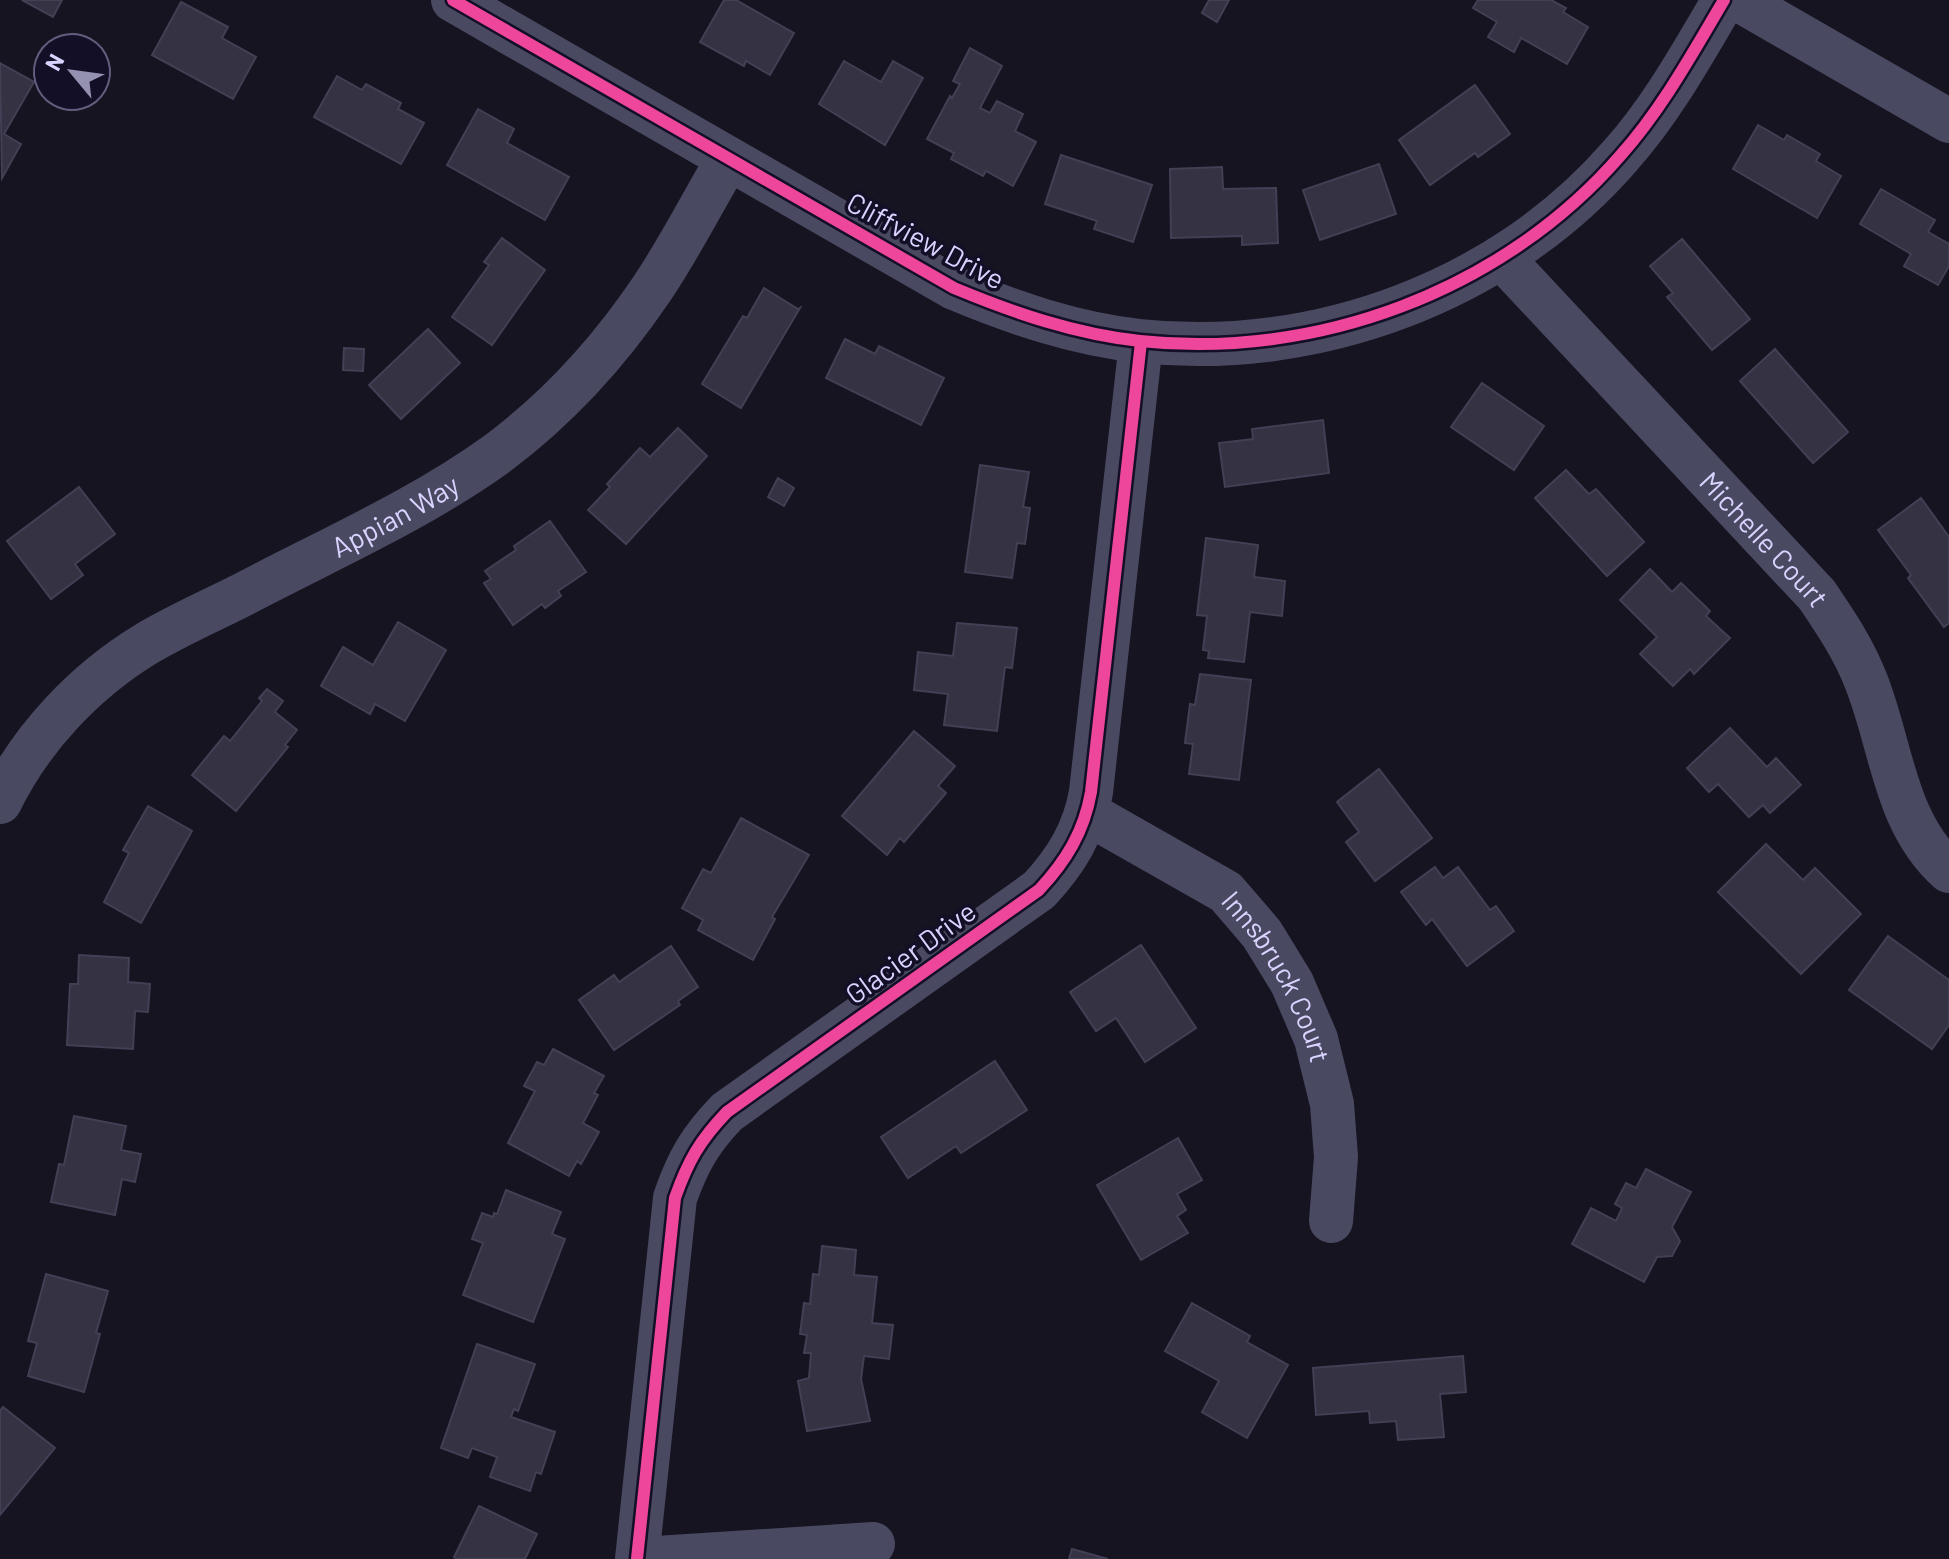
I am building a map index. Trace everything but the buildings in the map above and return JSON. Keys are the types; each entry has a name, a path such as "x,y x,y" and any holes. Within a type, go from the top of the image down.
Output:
{"street":[{"name":"Cliffview Drive","path":"453,0 954,288 1018,314 1084,332 1141,342 1221,344 1299,336 1375,317 1448,287 1501,257 1563,212 1619,158 1662,104 1724,0"},
{"path":"1739,0 1949,121"},
{"name":"Appian Way","path":"0,802 27,757 61,714 101,676 146,644 433,495 498,452 559,401 605,352 652,289 728,159"},
{"name":"Michelle Court","path":"1501,257 1817,595 1844,635 1866,680 1905,807 1917,832 1949,871"},
{"name":"Glacier Drive","path":"639,1559 675,1198 687,1163 705,1136 727,1112 1039,890 1060,867 1076,841 1087,813 1141,342"},
{"name":"Innsbruck Court","path":"1087,813 1226,892 1262,934 1292,983 1316,1039 1332,1104 1336,1157 1331,1221"},
{"path":"639,1559 873,1544"}],"cycle path":[{"path":"453,0 954,288 1068,328 1140,341 1206,344 1273,339 1338,326 1402,306 1463,279 1520,245 1573,203 1635,138 1676,81 1724,0"},
{"path":"637,1559 675,1198 696,1152 727,1112 1039,890 1058,868 1079,833 1091,792 1141,342"}]}
